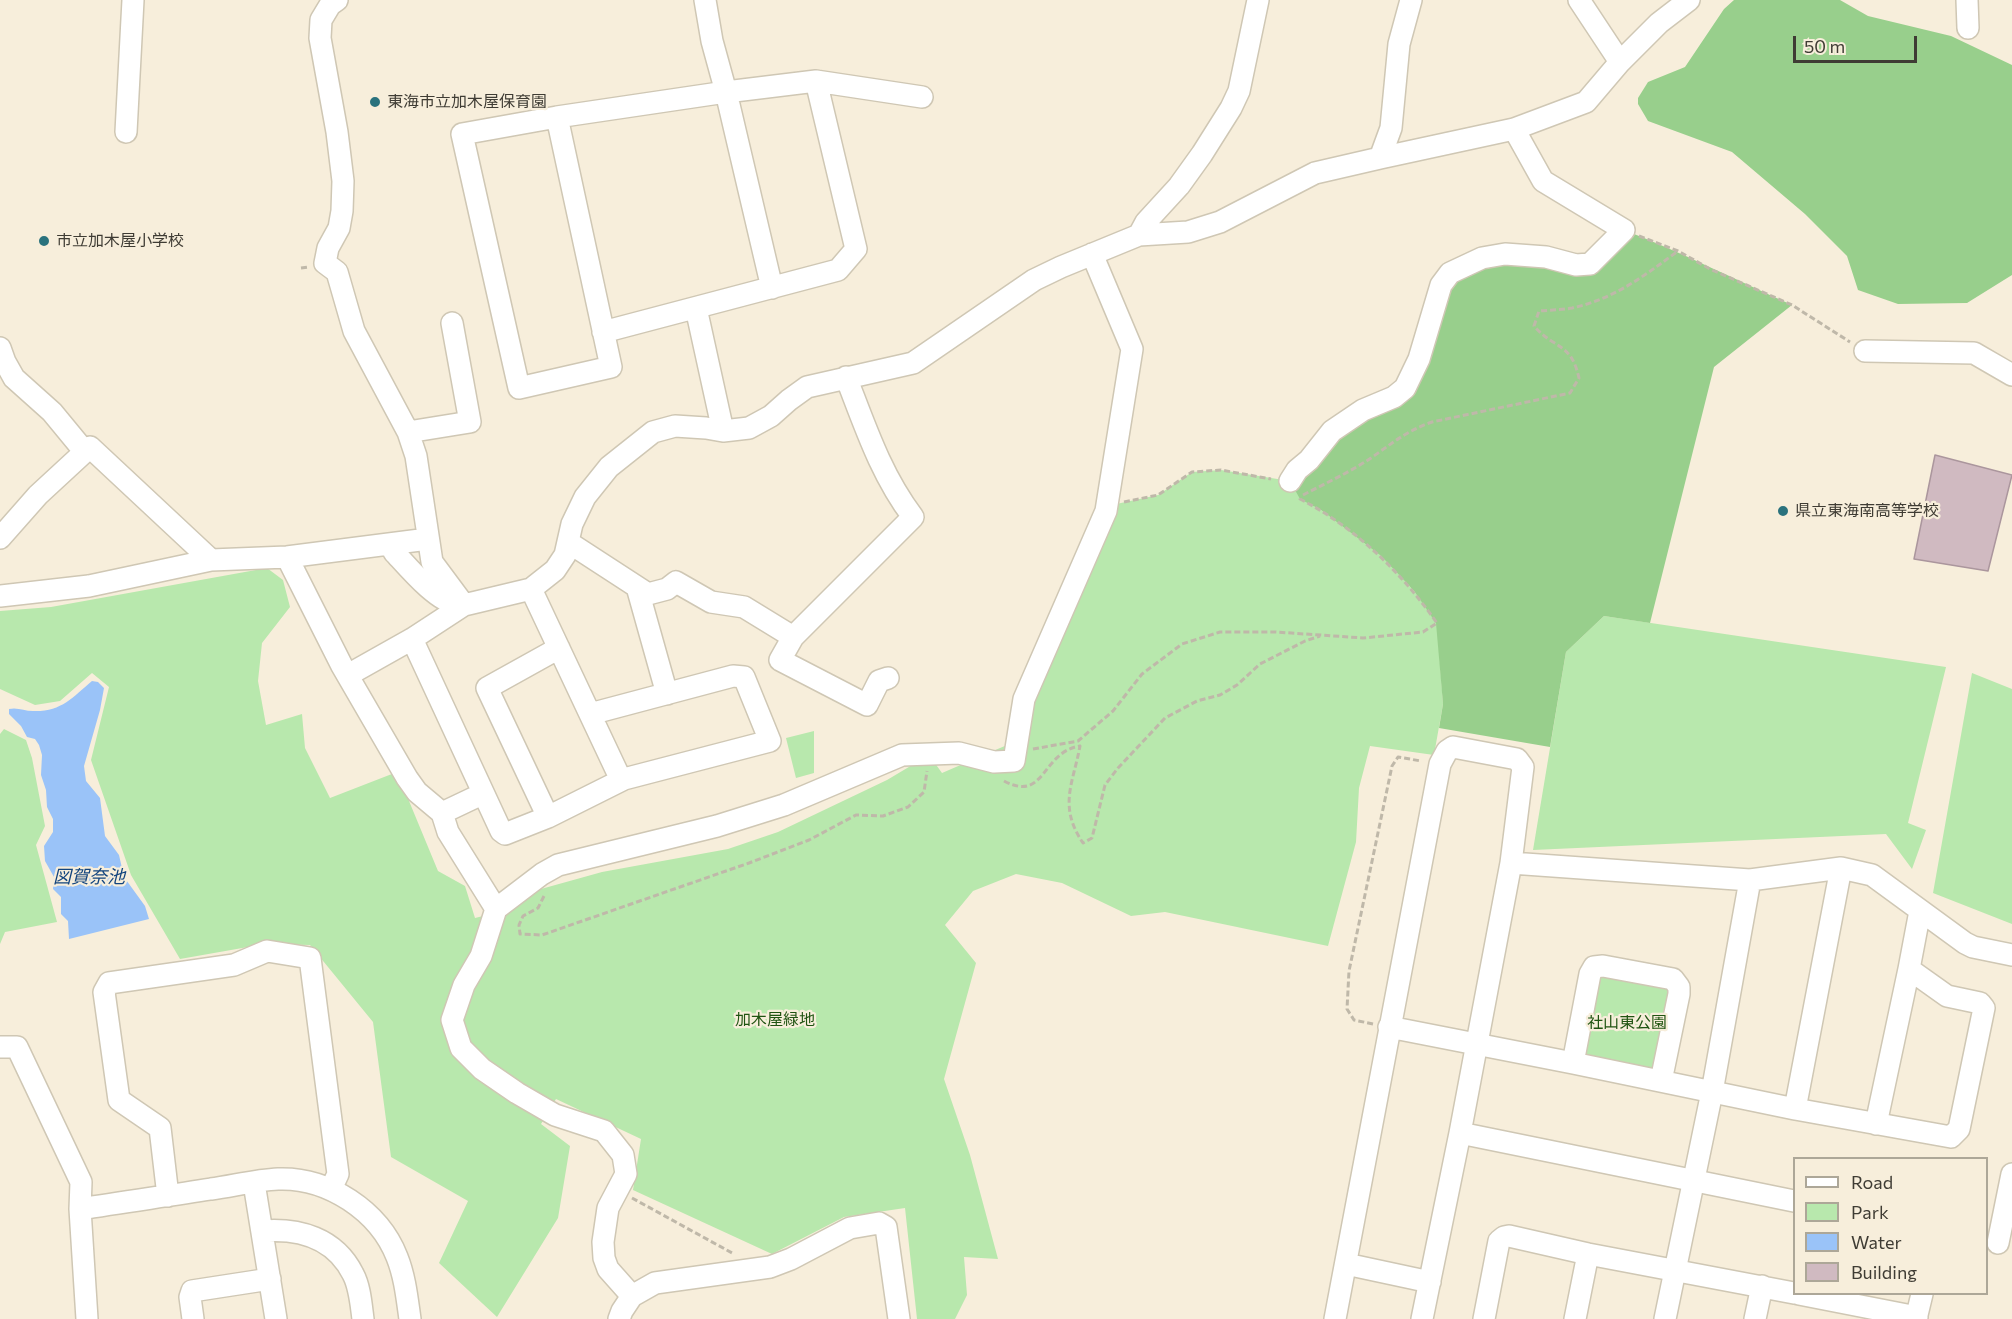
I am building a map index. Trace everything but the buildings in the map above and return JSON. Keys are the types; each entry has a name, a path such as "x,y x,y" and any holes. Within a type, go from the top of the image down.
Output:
{"street":[{"path":"126,132 133,0"},
{"path":"338,0 330,6 321,20 320,38 344,181 339,228 328,248 325,263 337,272 354,331 408,432 416,456 432,562 464,605"},
{"path":"705,0 712,41 772,288"},
{"path":"1139,235 1146,222 1179,186 1231,108 1239,91 1258,0"},
{"path":"1380,158 1391,128 1399,44 1411,0"},
{"path":"1580,0 1620,62"},
{"path":"348,675 412,639 464,605 531,589 555,570 565,555 572,524 585,497 609,467 653,432 675,426 723,431 749,428 771,416 807,387 913,363 1034,280 1139,235 1188,232 1220,222 1315,173 1514,129 1586,102 1620,62 1659,23 1689,0"},
{"path":"1966,0 1968,28"},
{"path":"603,332 838,270 856,249 816,81"},
{"path":"557,117 611,367 519,388 462,134 557,117 816,81 922,97"},
{"path":"1295,489 1297,470 1309,460 1332,431 1363,410 1394,397 1405,388 1419,358 1441,285 1450,273 1482,258 1505,254 1546,257 1576,264 1590,264 1624,230 1542,181 1514,129"},
{"path":"632,1296 608,1269 604,1258 603,1242 608,1208 626,1174 623,1155 604,1131 555,1115 517,1093 482,1070 461,1048 452,1020 464,986 481,956 496,909 542,874 558,865 717,826 784,806 902,755 959,753 994,762 1014,761 1024,699 1107,506 1132,349 1092,254"},
{"path":"696,308 723,431"},
{"path":"408,432 470,422 452,323"},
{"path":"0,348 14,378 52,412 85,452"},
{"path":"1865,351 1974,353 2012,375"},
{"path":"846,377 879,462 897,496 913,516 793,638 780,660 867,705 879,681 888,678"},
{"path":"0,538 38,495 90,447 211,560"},
{"path":"0,596 88,585 211,560 287,557 428,539"},
{"path":"568,542 648,594 667,589 676,582 711,602 744,607 793,638"},
{"path":"394,552 436,594 448,603 464,605"},
{"path":"287,557 348,675 407,778 417,792 442,813 448,832 496,909"},
{"path":"637,587 667,694"},
{"path":"531,589 621,780"},
{"path":"412,639 482,794 501,831 505,834 548,817 621,780 770,741 744,677 733,676 590,714"},
{"path":"548,817 487,688 559,648"},
{"path":"1335,1319 1440,764 1452,747 1517,759 1523,767 1511,863 1422,1319"},
{"path":"442,813 482,794"},
{"path":"1511,863 1750,880 1841,868 1872,875 1972,947 2012,955"},
{"path":"1795,1109 1841,868"},
{"path":"1665,1319 1712,1092 1750,880"},
{"path":"1876,1124 1920,911"},
{"path":"168,1196 160,1128 119,1101 104,992 109,983 234,964 267,951 309,958 338,1174 331,1189"},
{"path":"1573,1063 1590,974 1594,967 1604,966 1673,979 1679,994 1661,1081"},
{"path":"1389,1027 1795,1109 1951,1137 1959,1129 1984,1008 1980,1003 1947,996 1909,969"},
{"path":"0,1047 17,1047 81,1182 80,1209 87,1319"},
{"path":"1460,1133 1793,1202"},
{"path":"1999,1243 2012,1174"},
{"path":"80,1209 279,1179 302,1181 331,1189 352,1201 372,1217 385,1233 397,1256 404,1281 410,1319"},
{"path":"254,1183 276,1319"},
{"path":"619,1319 632,1296 655,1283 770,1267 791,1259 850,1228 879,1223 886,1227 899,1319"},
{"path":"262,1231 283,1229 308,1234 332,1248 353,1274 360,1296 363,1319"},
{"path":"1484,1319 1499,1241 1509,1236 1588,1254 1793,1293"},
{"path":"1575,1319 1588,1254"},
{"path":"1346,1264 1430,1282"},
{"path":"193,1319 190,1297 192,1291 270,1279"},
{"path":"1755,1319 1762,1286"},
{"path":"1808,1295 1916,1318 1922,1295"}],"path":[{"path":"1624,230 1678,251 1710,269 1792,305 1865,351"},
{"path":"1295,489 1369,459 1417,426 1570,393 1579,378 1575,361 1561,345 1545,339 1534,326 1539,311 1571,308 1602,299 1630,286 1678,251"},
{"path":"1014,761 1025,751 1078,741 1113,711 1142,674 1182,644 1220,632 1276,632 1363,638 1423,632 1437,623 1415,592 1381,556 1295,489 1221,470 1192,472 1158,495 1107,506"},
{"path":"997,777 1018,787 1030,787 1058,756 1072,747 1080,746 1069,790 1069,807 1075,832 1083,843 1092,838 1105,785 1165,718 1197,701 1220,694 1237,685 1260,664 1305,641 1323,635"},
{"path":"542,874 545,894 538,908 523,916 519,925 520,934 542,935 749,863 809,840 856,815 883,816 908,807 924,792 929,755"},
{"path":"1389,1027 1354,1020 1347,1009 1349,971 1392,766 1398,757 1440,764"},
{"path":"618,1190 753,1264 756,1268"}],"green space":[{"path":"1734,0 1840,0 1868,16 1951,36 2012,65 2012,275 1967,303 1898,304 1858,290 1847,256 1805,214 1732,152 1648,121 1638,104 1638,98 1648,82 1685,67 1724,9"},
{"path":"1624,230 1792,305 1714,367 1650,623 1604,616 1566,652 1550,747 1439,728 1443,704 1436,623 1414,591 1381,556 1321,510 1300,499 1290,481 1297,470 1394,397 1437,297 1482,258 1576,265"},
{"name":"加木屋緑地","path":"1221,470 1290,481 1310,504 1381,556 1414,591 1437,623 1443,704 1434,755 1370,746 1359,788 1356,842 1328,946 1165,912 1131,916 1062,883 1016,874 973,891 945,925 976,963 944,1079 970,1155 998,1259 964,1257 967,1295 955,1319 917,1319 905,1208 844,1217 772,1254 633,1190 641,1139 556,1099 541,1124 570,1146 558,1218 497,1317 439,1263 468,1201 391,1157 373,1022 310,945 265,944 180,959 131,875 91,760 109,687 92,673 60,701 35,705 0,689 0,611 51,607 267,568 283,580 290,607 262,643 258,681 266,725 302,714 305,748 330,798 397,772 438,871 465,886 475,918 511,909 541,889 602,872 728,849 778,832 887,780 929,755 942,773 1014,742 1107,506 1158,495 1192,472"},
{"path":"1604,616 1946,667 1908,823 1926,830 1912,869 1886,834 1533,850 1566,652"},
{"path":"1972,673 2012,689 2012,924 1933,893"},
{"path":"4,729 26,740 32,758 45,826 36,845 57,922 5,932 0,944 0,734"},
{"path":"814,731 814,773 796,778 786,738"},
{"name":"社山東公園","path":"1606,975 1668,989 1672,996 1657,1068 1648,1072 1588,1058 1582,1051 1598,979"}],"water":[{"name":"図賀奈池","path":"92,681 98,682 104,688 84,766 86,781 100,798 105,836 119,855 124,877 145,906 149,919 69,939 68,921 61,914 61,897 53,889 54,877 45,861 44,846 53,832 53,819 47,807 46,790 41,775 42,755 35,739 27,737 21,726 9,714 9,709 43,711 51,709 66,703"}],"place":[{"name":"東海市立加木屋保育園","path":"375,102"},
{"name":"市立加木屋小学校","path":"44,241"},
{"name":"県立東海南高等学校","path":"1783,511"}]}
